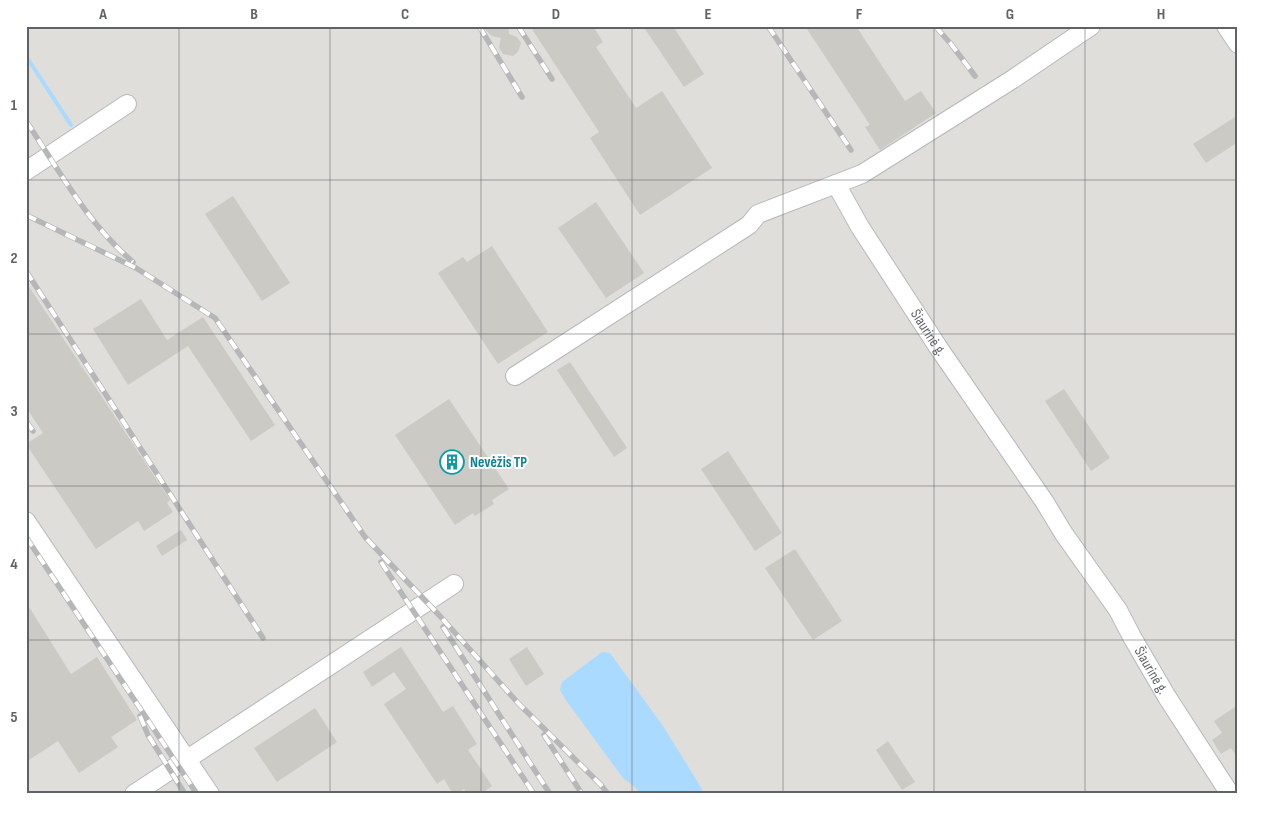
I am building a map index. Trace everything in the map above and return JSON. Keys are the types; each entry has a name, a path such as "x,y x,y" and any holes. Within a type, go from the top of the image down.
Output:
{"street":[{"path":"515,376 749,225 758,214 862,174 1013,79 1091,26"},
{"path":"1226,26 1238,44"},
{"path":"26,171 127,104"},
{"name":"Šiaurinė g.","path":"836,184 860,227 938,347 1044,501 1079,556 1118,610 1167,697 1230,794"},
{"path":"26,521 210,794"},
{"path":"134,794 454,584"}],"shaded area":[{"path":"26,26 1238,26 1238,794 26,794"}],"water":[{"path":"602,652 610,653 663,726 702,789 702,794 640,794 636,788 623,778 565,699 560,690 562,682"}],"building":[{"path":"481,26 508,26 509,34 517,37 521,43 518,52 513,56 503,54 499,48 501,38 492,36"},
{"path":"530,26 593,26 603,42 596,47 636,108 662,91 712,168 640,215 590,138 599,132"},
{"path":"643,26 673,26 704,74 684,87"},
{"path":"805,26 856,26 905,101 921,91 936,113 880,150 865,127 870,125"},
{"path":"1238,115 1238,142 1206,163 1193,144"},
{"path":"233,196 290,283 262,301 205,214"},
{"path":"596,202 644,273 606,298 558,228"},
{"path":"492,246 548,332 498,364 438,273 463,257 467,262"},
{"path":"26,282 170,500 167,503 173,512 144,531 138,521 96,549 26,444 43,433 26,407"},
{"path":"141,299 167,340 203,317 275,425 251,441 188,346 128,385 93,329"},
{"path":"570,362 627,448 614,457 557,370"},
{"path":"1064,389 1110,458 1091,471 1045,401"},
{"name":"Nevėžis TP","path":"449,399 509,489 492,500 494,504 475,516 473,513 455,525 395,435"},
{"path":"728,451 782,533 755,551 701,469"},
{"path":"181,530 187,540 162,556 156,546"},
{"path":"795,549 842,621 813,640 765,568"},
{"path":"26,602 71,674 97,657 137,720 111,737 118,747 79,773 58,741 26,762"},
{"path":"401,647 443,712 453,706 477,744 468,750 492,786 481,794 467,794 464,789 453,794 444,779 437,784 384,704 406,689 394,672 372,687 363,672"},
{"path":"527,647 544,674 526,686 509,659"},
{"path":"1238,705 1238,758 1231,748 1221,754 1212,740 1222,733 1214,721"},
{"path":"315,708 337,742 277,782 254,748"},
{"path":"888,741 915,782 902,790 876,750"}],"waterway":[{"path":"26,56 71,125"}],"railway":[{"path":"479,26 522,97"},
{"path":"518,26 552,79"},
{"path":"768,26 851,150"},
{"path":"935,26 975,76"},
{"path":"26,121 88,213 117,247 133,262"},
{"path":"26,215 136,268 215,318 365,537 439,615 518,703 608,794"},
{"path":"26,271 263,638"},
{"path":"26,421 33,431"},
{"path":"26,537 197,794"},
{"path":"381,562 534,794"},
{"path":"443,627 550,794"},
{"path":"140,716 148,735 185,794"},
{"path":"544,735 582,794"}],"place":[{"name":"Nevėžis TP","path":"452,462"}]}
